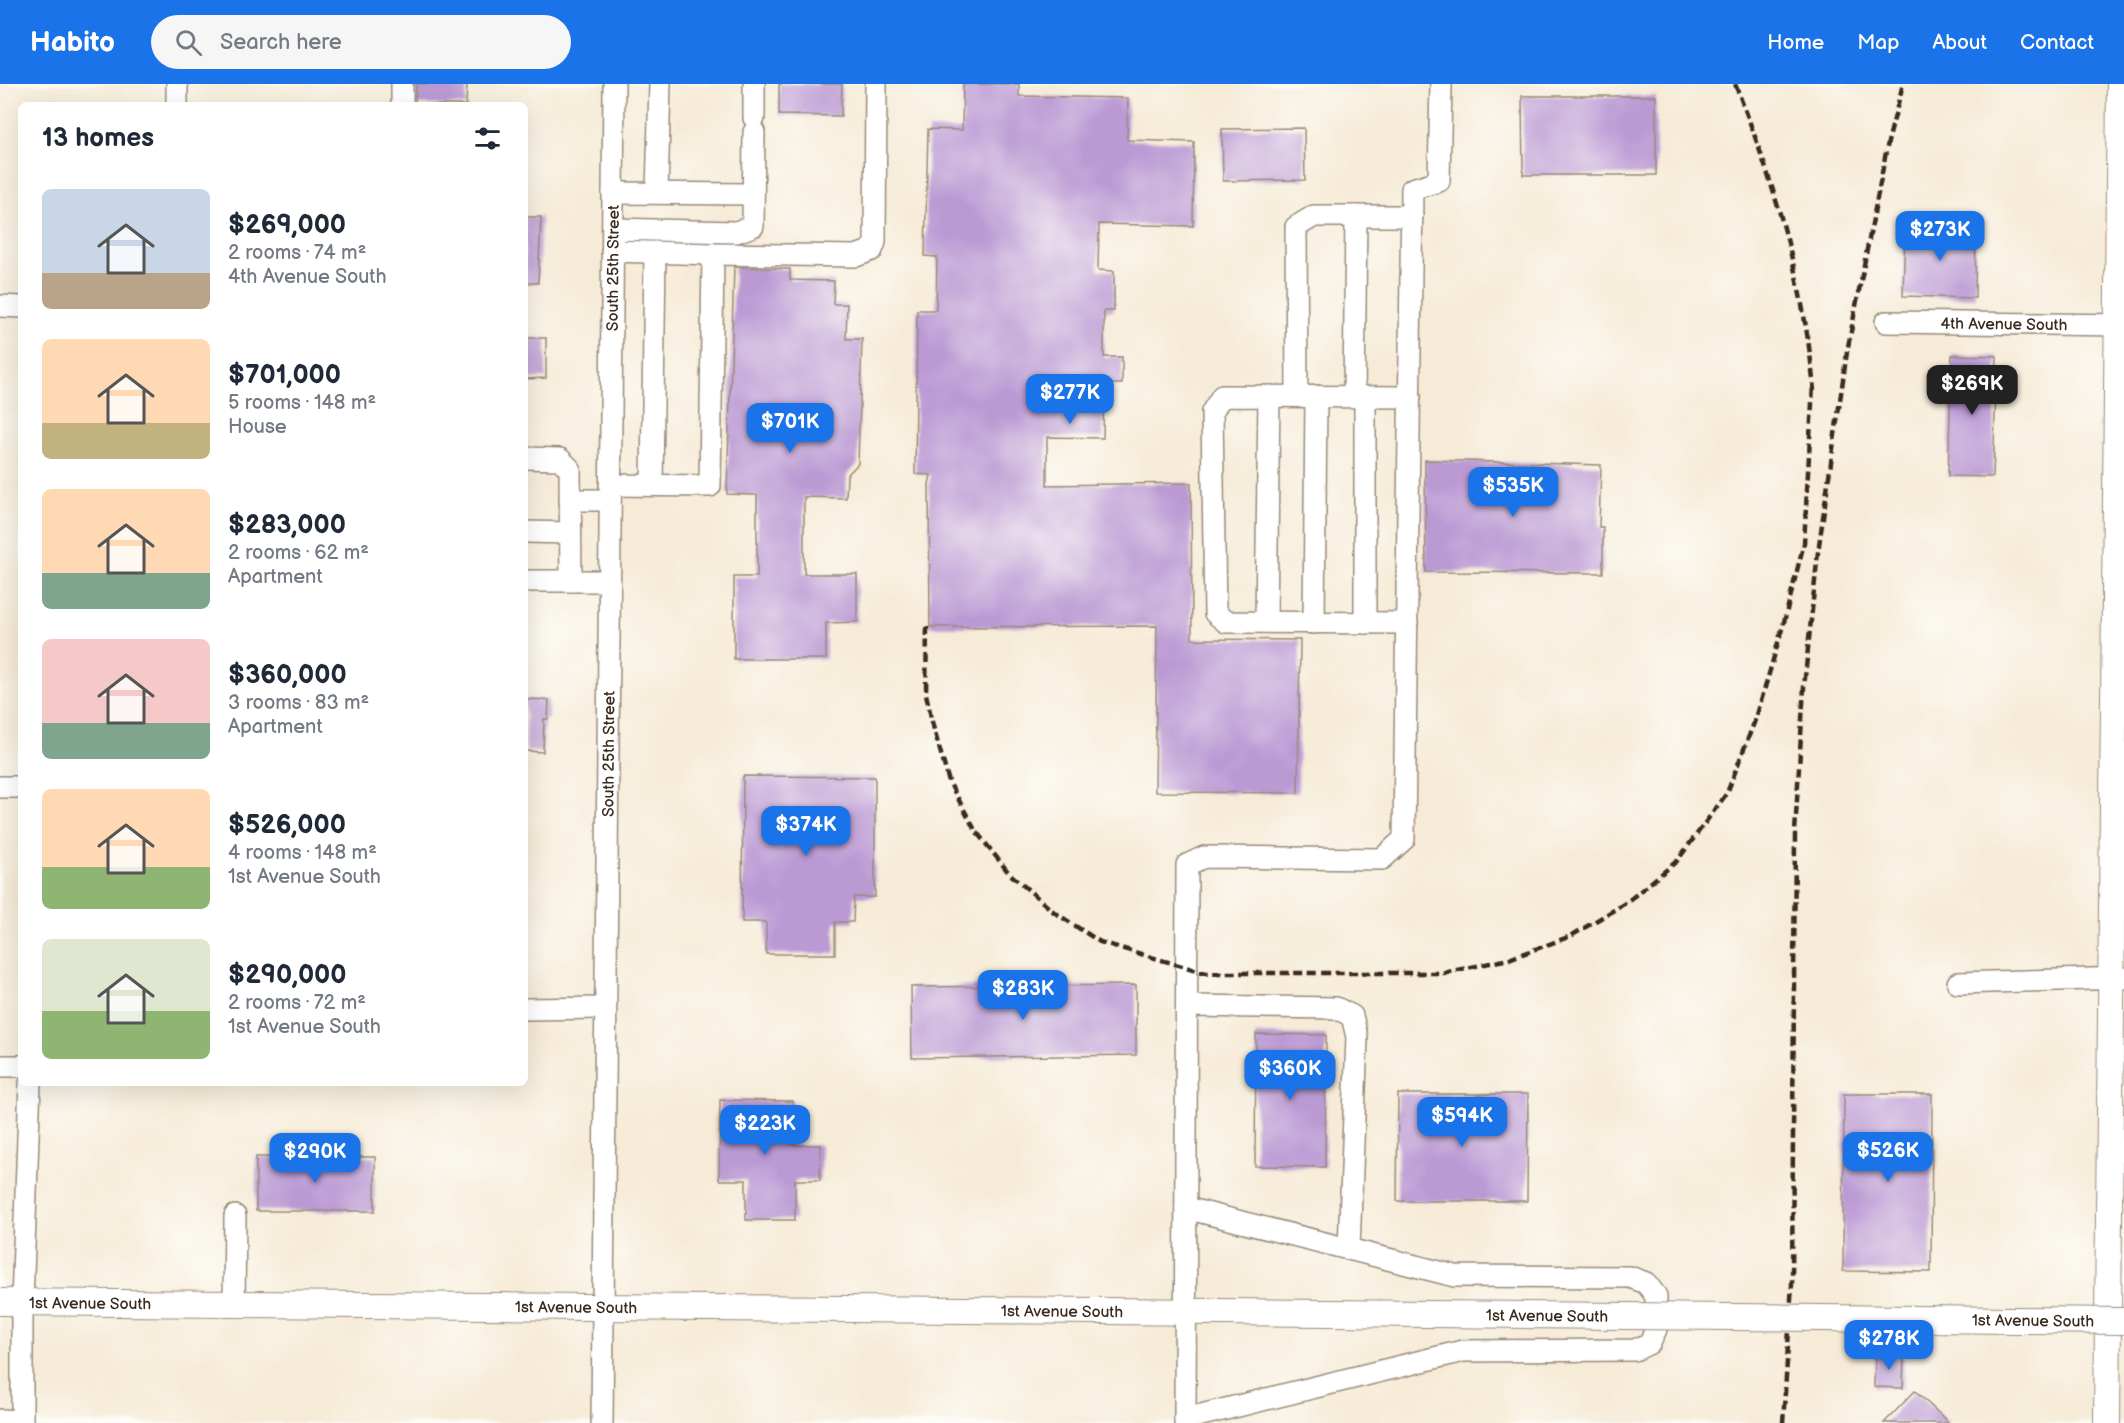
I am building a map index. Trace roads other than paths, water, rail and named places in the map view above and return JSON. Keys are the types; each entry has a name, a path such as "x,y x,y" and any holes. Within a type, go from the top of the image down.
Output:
{"main road":[{"path":"2107,1423 2117,1158 2120,84"},
{"name":"1st Avenue South","path":"11,1302 2124,1321"}],"street":[{"path":"177,84 177,102"},
{"path":"402,84 402,102"},
{"name":"South 25th Street","path":"602,1423 614,84"},
{"path":"657,194 660,84"},
{"path":"613,229 736,232 753,226 754,84"},
{"path":"612,251 856,256 872,250 874,242 876,84"},
{"path":"1186,1208 1455,1276 1630,1277 1646,1283 1656,1296 1656,1329 1650,1343 1635,1350 1463,1351 1185,1421 1187,865 1204,857 1382,859 1404,839 1412,189 1439,181 1441,84"},
{"path":"613,193 753,194"},
{"path":"1314,623 1306,396 1296,227 1314,216 1412,216"},
{"path":"1356,216 1365,623"},
{"path":"652,485 655,252"},
{"path":"570,500 652,485 710,486 713,254"},
{"path":"0,306 18,307"},
{"name":"4th Avenue South","path":"1886,322 2120,325"},
{"path":"1407,623 1226,622 1215,613 1212,412 1222,396 1410,397"},
{"path":"1266,622 1269,396"},
{"path":"528,458 560,459 570,469 571,581"},
{"path":"528,532 570,533"},
{"path":"528,581 609,581"},
{"path":"0,787 18,787"},
{"path":"1958,983 2118,978"},
{"path":"1187,1006 1336,1008 1352,1016 1357,1037 1349,1248"},
{"path":"528,1009 605,1008"},
{"path":"0,1066 18,1066"},
{"path":"0,1420 22,1422 11,1302 30,1086"},
{"path":"234,1304 235,1216"}],"railway":[{"path":"1735,84 1763,158 1786,234 1810,351 1814,391"},
{"path":"1783,1423 1792,1284 1795,832 1804,687 1818,552 1847,352 1888,142 1903,84"},
{"path":"927,627 926,694 933,726 949,782 975,830 1009,873 1054,912 1100,942 1206,973 1443,973 1509,959 1571,936 1627,902 1677,861 1727,793 1757,715 1804,543 1813,385"}]}
